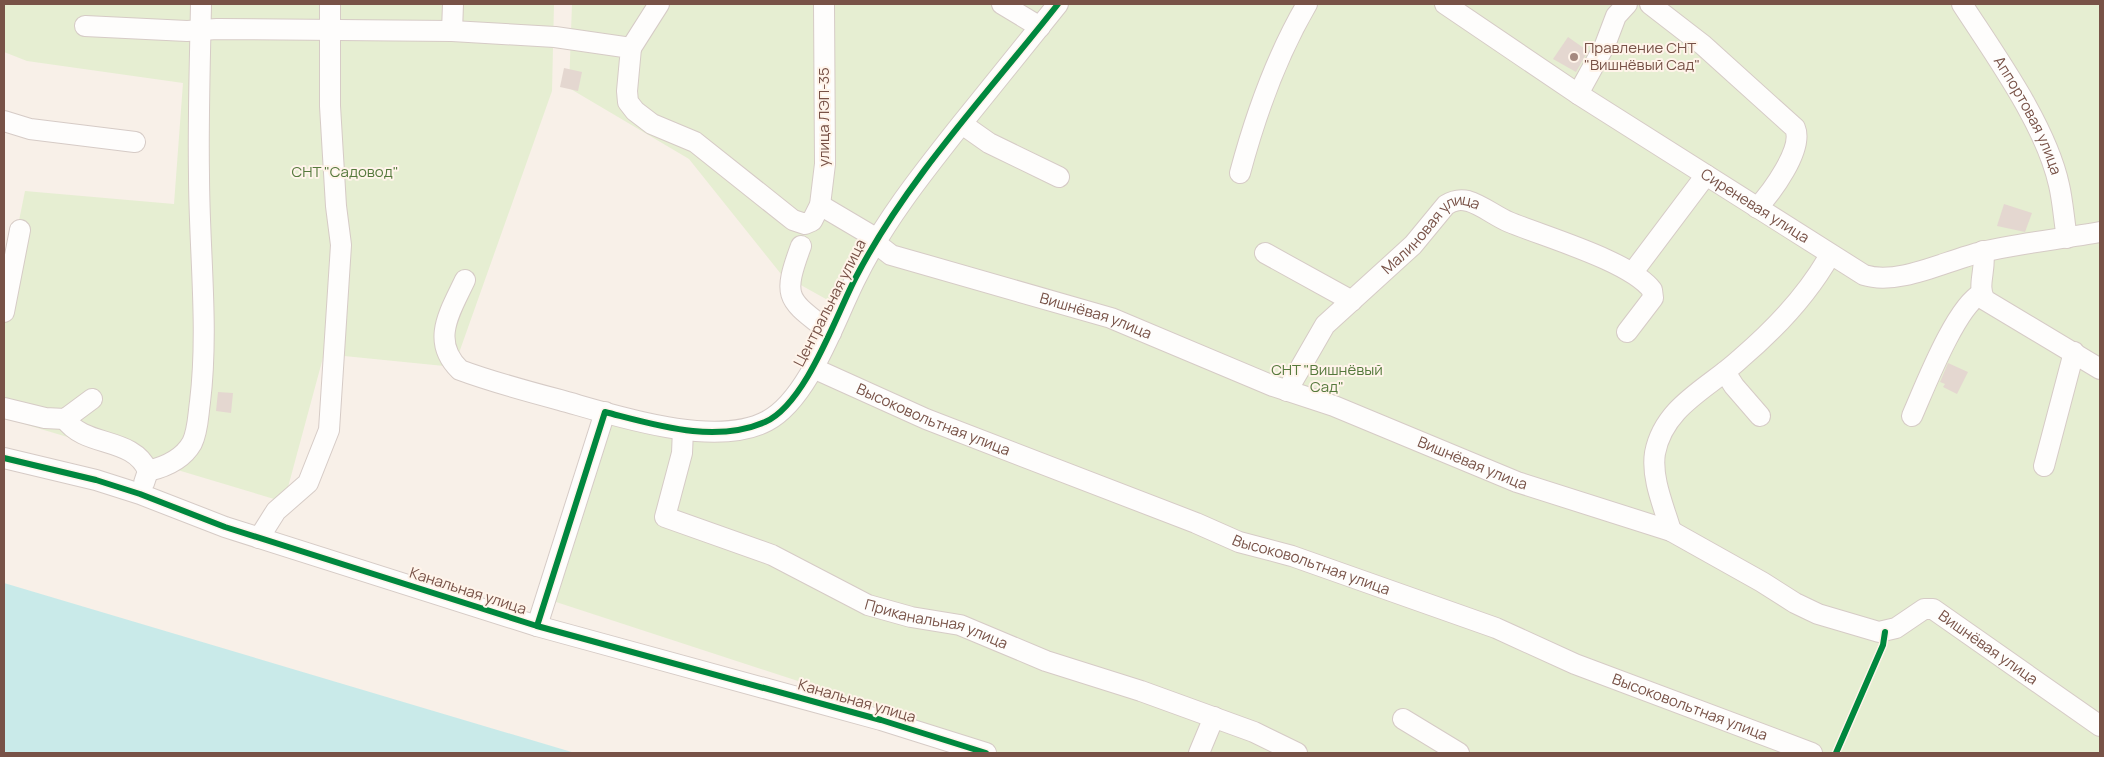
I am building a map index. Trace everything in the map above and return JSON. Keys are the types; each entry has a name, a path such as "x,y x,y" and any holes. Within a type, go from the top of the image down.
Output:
{"street":[{"path":"148,471 169,464 191,444 197,430 202,388 204,355 198,173 200,4"},
{"path":"259,538 276,511 308,483 329,430 341,245 336,206 330,106 330,4"},
{"path":"452,31 453,4"},
{"path":"659,4 631,48 626,91 628,102 635,111 652,124 695,142 793,220 805,224 812,221 820,205"},
{"name":"улица ЛЭП-35","path":"820,205 826,154 824,4"},
{"path":"1002,4 1040,27"},
{"name":"Центральная улица","path":"465,280 448,317 445,332 445,350 449,360 460,370 606,412 683,430 725,431 766,422 778,414 813,368 876,241 917,181 1058,4"},
{"path":"1240,173 1254,124 1275,66 1307,4"},
{"name":"Сиреневая улица","path":"1445,4 1578,94 1864,275 1884,279 1983,252 2100,232"},
{"path":"1578,94 1605,45 1616,16 1627,4"},
{"path":"1650,4 1702,45 1795,128 1798,134 1794,151 1771,192 1757,208"},
{"name":"Аппортовая улица","path":"1962,4 2008,76 2035,124 2059,184 2067,238"},
{"path":"85,26 200,31 217,29 330,32 452,31 555,37 631,48"},
{"path":"4,121 30,128 135,142"},
{"path":"962,124 989,143 1059,177"},
{"path":"1633,272 1706,175"},
{"name":"Малиновая улица","path":"1286,391 1319,334 1413,245 1446,205 1453,200 1477,204 1507,221 1633,272 1652,290 1653,298 1627,332"},
{"name":"Вишнёвая улица","path":"820,205 870,234 885,252 904,260 1111,318 1286,391 1334,406 1517,482 1671,531 1762,582 1795,603 1871,632 1890,631 1924,609 1938,612 2100,726"},
{"path":"4,312 20,230"},
{"path":"801,246 789,282 792,299 798,307 831,333"},
{"path":"1983,252 1985,264 1981,294 1991,306 2074,352 2100,369"},
{"path":"1265,253 1352,301"},
{"path":"1671,531 1654,466 1658,442 1666,426 1684,403 1703,386 1725,372 1788,311 1830,255"},
{"path":"1912,416 1941,351 1971,301 1981,294"},
{"path":"2044,466 2074,352"},
{"name":"Высоковольтная улица","path":"813,368 926,419 1196,523 1239,542 1292,556 1496,628 1575,664 1812,753"},
{"path":"1725,372 1734,386 1760,416"},
{"path":"4,408 45,418 65,419 92,399"},
{"path":"537,626 606,412"},
{"path":"65,419 80,433 134,453 145,462 148,471 140,494"},
{"name":"Приканальная улица","path":"683,430 682,453 665,518 772,555 868,605 912,617 960,625 1046,661 1254,732 1297,753"},
{"name":"Канальная улица","path":"4,458 96,480 140,494 259,538 537,626 881,720 986,753"},
{"path":"1199,753 1214,718"},
{"path":"1403,719 1459,753"}],"green space":[{"name":"СНТ \"Садовод\"","path":"4,4 554,4 552,91 454,367 324,354 284,502 4,418 4,295 25,191 174,204 183,83 27,61 4,52"},
{"name":"СНТ \"Вишнёвый Сад\"","path":"572,4 2100,4 2100,753 1000,753 893,712 553,601 597,449 619,412 713,431 772,423 823,370 851,313 781,274 689,159 569,88"}],"water":[{"path":"4,583 575,753 4,753"}],"building":[{"name":"Правление СНТ \"Вишнёвый Сад\"","path":"1568,37 1588,51 1576,72 1553,59"},
{"path":"564,68 582,72 578,91 560,87"},
{"path":"2004,204 2032,213 2025,232 1997,226"},
{"path":"1948,363 1968,372 1957,394 1943,387 1945,384 1940,382"},
{"path":"218,392 233,393 231,413 216,411"}],"cycle path":[{"path":"537,626 605,412 665,427 705,432 726,432 746,428 765,422 780,412 794,397 807,378 856,277 900,205 951,136 1058,4"},
{"path":"4,458 96,480 140,494 225,527 537,626 881,720 986,753"},
{"path":"1836,753 1883,645 1885,632"}],"place":[{"name":"Правление СНТ \"Вишнёвый Сад\"","path":"1574,57"}]}
